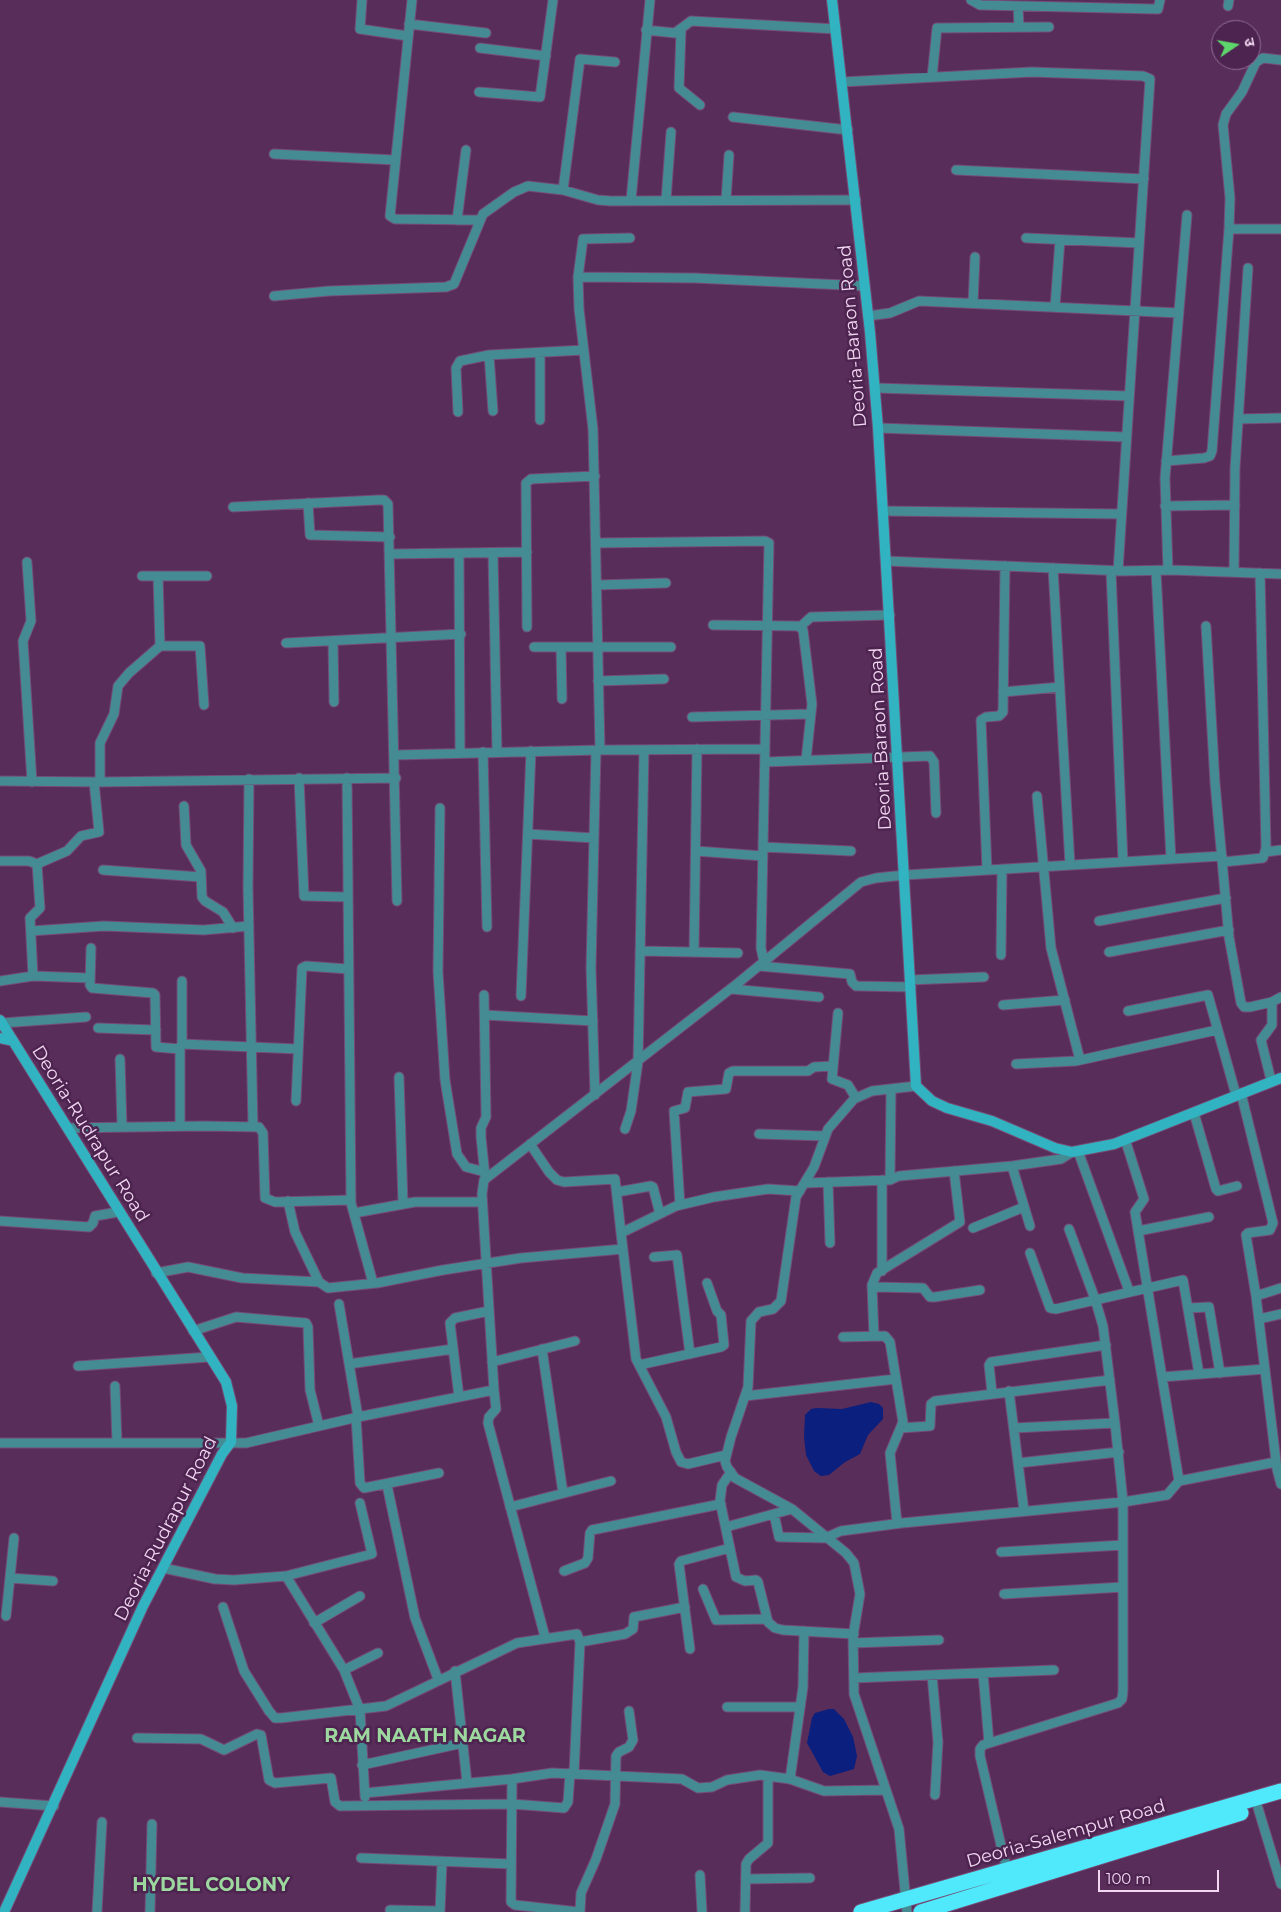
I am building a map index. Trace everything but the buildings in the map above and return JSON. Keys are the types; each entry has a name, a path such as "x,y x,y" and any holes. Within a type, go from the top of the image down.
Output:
{"highway":[{"name":"Deoria-Salempur Road","path":"921,1912 1009,1878 1281,1791"},
{"name":"Deoria-Salempur Road","path":"861,1912 906,1906 1281,1801"}],"street":[{"path":"362,0 360,30 408,36"},
{"path":"412,0 389,211 392,218 478,220"},
{"path":"479,92 540,97 553,0"},
{"path":"631,200 650,0"},
{"name":"Deoria-Baraon Road","path":"832,0 856,200 875,388 890,615 916,1086"},
{"path":"971,0 980,5 1155,9 1158,9 1160,0"},
{"path":"1018,6 1019,27"},
{"path":"646,30 675,33 691,21 836,29"},
{"path":"409,24 486,33"},
{"path":"932,77 937,28 1049,27"},
{"path":"681,30 679,88 700,105"},
{"path":"480,48 546,56"},
{"path":"1166,461 1204,458 1210,456 1212,451 1229,229 1230,198 1224,120 1242,92 1256,62 1263,58 1281,60"},
{"path":"562,190 580,59 615,62"},
{"path":"842,82 1032,72 1148,76 1151,85 1121,514 1114,571 1123,862"},
{"path":"733,117 848,130"},
{"path":"666,200 671,132"},
{"path":"456,220 466,150"},
{"path":"274,154 395,160"},
{"path":"726,200 729,155"},
{"path":"956,170 1144,179"},
{"path":"274,296 446,287 454,284 458,279 478,220 488,210 522,187 533,186 562,190 598,200 856,200"},
{"path":"1168,570 1165,506 1166,461 1187,215"},
{"path":"1229,229 1281,228"},
{"path":"595,1095 591,968 598,750 597,586 593,429 578,277 583,238 630,238"},
{"path":"1026,238 1139,244"},
{"path":"1055,307 1060,240"},
{"path":"973,303 975,257"},
{"path":"1234,572 1238,419 1248,268"},
{"path":"578,277 695,278 865,286"},
{"path":"868,316 890,313 919,301 1179,313"},
{"path":"458,412 457,363 470,358 489,355 584,350"},
{"path":"540,353 540,420"},
{"path":"489,355 493,411"},
{"path":"875,388 1128,396"},
{"path":"1238,419 1281,418"},
{"path":"878,428 1126,436"},
{"path":"527,627 528,480 594,476"},
{"path":"233,507 384,500 388,504 396,778 397,901"},
{"path":"308,504 310,535 390,537"},
{"path":"1165,506 1235,505"},
{"path":"883,511 1121,514"},
{"path":"596,543 765,541 769,543 762,964"},
{"path":"390,554 527,552"},
{"path":"493,553 497,752"},
{"path":"460,554 460,753"},
{"path":"886,561 1114,571 1168,570 1281,574"},
{"path":"27,562 31,621 23,641 32,782"},
{"path":"987,870 982,720 986,717 1002,714 1005,566"},
{"path":"1054,568 1070,865"},
{"path":"1156,571 1171,859"},
{"path":"485,1175 530,1144 638,1062 762,964 861,882 876,878 904,875 1002,869 1171,859 1263,858 1265,852 1260,573"},
{"path":"142,576 207,576"},
{"path":"158,576 160,646"},
{"path":"597,586 666,584"},
{"path":"713,625 768,624 800,627 811,617 890,615"},
{"path":"1206,626 1215,784 1229,930 1241,1003 1244,1007 1250,1007 1272,1002 1281,997"},
{"path":"800,627 803,630 805,640 812,714 806,760"},
{"path":"286,643 460,634"},
{"path":"333,641 334,702"},
{"path":"0,861 29,861 37,864 67,851 81,836 99,832 97,782 100,743 114,714 118,686 129,673 160,646 200,646 204,705"},
{"path":"534,646 671,647"},
{"path":"561,647 562,699"},
{"path":"598,681 664,679"},
{"path":"1003,692 1060,687"},
{"path":"692,717 812,714"},
{"path":"395,755 531,751 765,749"},
{"path":"625,1129 631,1111 638,1062 644,750"},
{"path":"694,952 697,750"},
{"path":"521,996 531,751"},
{"path":"483,752 487,927"},
{"path":"764,762 930,756 934,759 936,813"},
{"path":"299,778 304,896 348,898"},
{"path":"347,778 351,1200 373,1283"},
{"path":"0,781 97,782 396,778"},
{"path":"249,779 250,1046 253,1127"},
{"path":"1038,796 1042,867 1051,948 1080,1060"},
{"path":"184,806 186,845 191,857 200,868 205,901 223,912 234,928"},
{"path":"440,808 438,972 445,1080 458,1154 466,1167 485,1175"},
{"path":"528,834 594,838"},
{"path":"696,850 851,851"},
{"path":"1265,852 1281,850"},
{"path":"33,976 30,918 40,908 37,864"},
{"path":"1001,955 1002,869"},
{"path":"103,870 201,877"},
{"path":"1099,921 1226,898"},
{"path":"31,931 118,925 204,930 249,926"},
{"path":"1109,952 1229,930"},
{"path":"91,948 90,985 92,988 153,993 155,995 156,1047 250,1046 298,1049"},
{"path":"640,951 738,953"},
{"path":"762,964 850,974 852,982 856,986 911,984 984,976"},
{"path":"296,1102 302,968 306,966 348,969"},
{"path":"0,981 33,976 90,978"},
{"path":"180,1126 182,980"},
{"path":"731,989 819,997"},
{"path":"1128,1011 1205,994 1210,1000 1217,1030 1239,1094 1273,1223 1270,1230 1248,1232 1246,1235 1256,1296 1276,1462 1281,1484"},
{"path":"484,995 486,1117 481,1128 485,1175 482,1186 482,1202 496,1409 489,1417 488,1423 545,1638"},
{"path":"1004,1005 1065,1000"},
{"path":"806,1183 886,1180 899,1176 1012,1166 1060,1159 1075,1151 1125,1139 1194,1113 1276,1079 1261,1040 1272,1025 1272,1002"},
{"path":"838,1013 832,1079 848,1085 856,1098"},
{"path":"1,1021 86,1016"},
{"path":"484,1016 593,1021"},
{"name":"Deoria-Rudrapur Road","path":"1,1021 156,1273 226,1382 232,1406 231,1442 222,1454 143,1606 54,1806 4,1912"},
{"path":"98,1028 156,1030"},
{"path":"1016,1064 1080,1060 1217,1030"},
{"path":"0,1038 14,1041"},
{"path":"120,1059 122,1127"},
{"path":"680,1205 674,1112 678,1108 685,1108 688,1092 726,1089 729,1073 732,1071 808,1071 817,1066 833,1066"},
{"path":"398,1077 404,1203"},
{"path":"906,1906 899,1829 854,1694 854,1639 860,1594 856,1568 846,1553 825,1538 792,1509 742,1482 726,1465 726,1455 748,1387 751,1321 759,1312 773,1308 782,1301 796,1197 806,1183 828,1129 856,1098 872,1091 916,1086 932,1101 947,1108 992,1121 1055,1148 1075,1151"},
{"path":"882,1271 891,1090"},
{"path":"1194,1113 1216,1189 1218,1191 1237,1186"},
{"path":"68,1128 259,1127 263,1133 265,1198 276,1202 351,1200"},
{"path":"759,1134 825,1136"},
{"path":"1125,1139 1144,1199 1135,1212 1179,1481"},
{"path":"530,1144 548,1172 557,1180 564,1182 613,1178 617,1182 636,1359 666,1417 672,1442 681,1462 695,1464 726,1455"},
{"path":"1075,1151 1129,1290"},
{"path":"1012,1166 1030,1226"},
{"path":"874,1336 873,1279 882,1271 960,1222 954,1171"},
{"path":"828,1182 830,1243"},
{"path":"618,1192 654,1187 660,1214"},
{"path":"621,1233 680,1205 714,1197 768,1189 800,1191"},
{"path":"288,1201 292,1224 324,1287 331,1288 373,1283 486,1263 623,1249"},
{"path":"354,1213 404,1203 482,1202"},
{"path":"973,1228 1024,1207"},
{"path":"0,1221 88,1227 93,1223 95,1216 118,1212"},
{"path":"1138,1231 1209,1217"},
{"path":"1009,1878 980,1756 980,1748 989,1743 1118,1703 1122,1699 1123,1502 1119,1452 1106,1345 1095,1299 1069,1229"},
{"path":"1030,1253 1050,1308 1056,1309 1129,1290 1183,1280 1199,1374"},
{"path":"654,1257 677,1255 690,1354"},
{"path":"156,1273 181,1268 196,1268 242,1278 320,1282"},
{"path":"639,1365 721,1348 725,1342 721,1315 717,1311 708,1283"},
{"path":"872,1287 923,1288 930,1297 980,1290"},
{"path":"1256,1296 1281,1288"},
{"path":"339,1304 357,1417 362,1487 370,1488 439,1473"},
{"path":"1189,1308 1208,1307 1220,1373"},
{"path":"458,1397 451,1320 489,1311"},
{"path":"1258,1319 1281,1314"},
{"path":"193,1331 236,1317 306,1323 308,1327 310,1390 319,1426"},
{"path":"843,1337 885,1336 890,1342 903,1422 890,1453 897,1523"},
{"path":"492,1362 575,1341"},
{"path":"992,1393 989,1365 991,1362 1106,1345"},
{"path":"349,1364 453,1349"},
{"path":"542,1349 563,1493"},
{"path":"78,1366 209,1357"},
{"path":"1162,1377 1265,1369"},
{"path":"746,1396 896,1378"},
{"path":"901,1428 930,1426 932,1402 992,1393 1110,1380"},
{"path":"115,1386 117,1442"},
{"path":"0,1443 246,1443 357,1417 494,1390"},
{"path":"1009,1391 1024,1511"},
{"path":"1014,1428 1115,1424"},
{"path":"1018,1463 1119,1452"},
{"path":"774,1514 779,1537 825,1538 841,1531 897,1523 1123,1502 1167,1495 1179,1481 1276,1462"},
{"path":"731,1472 722,1485 721,1504 736,1577 745,1581 756,1580 758,1582 768,1619 775,1628 854,1639 939,1640"},
{"path":"510,1507 611,1481"},
{"path":"387,1484 415,1618 438,1679"},
{"path":"163,1568 234,1580 286,1576 372,1554 360,1503"},
{"path":"564,1571 585,1563 592,1530 721,1504"},
{"path":"726,1527 792,1509"},
{"path":"6,1616 14,1538"},
{"path":"1002,1552 1123,1545"},
{"path":"690,1649 679,1564 681,1561 730,1548"},
{"path":"0,1566 11,1568"},
{"path":"286,1576 344,1670 360,1710 366,1805"},
{"path":"10,1578 53,1581"},
{"path":"1004,1594 1123,1587"},
{"path":"703,1589 716,1620 768,1619"},
{"path":"314,1623 360,1596"},
{"path":"137,1738 201,1739 224,1750 258,1734 261,1735 269,1780 275,1783 331,1778 336,1805 512,1804 564,1808 568,1802 572,1773 580,1642 577,1634 573,1633 516,1643 438,1679 386,1706 275,1718 244,1671 223,1606"},
{"path":"580,1642 626,1634 633,1628 634,1617 685,1607"},
{"path":"790,1779 803,1687 804,1631"},
{"path":"344,1670 378,1653"},
{"path":"854,1678 1054,1670"},
{"path":"455,1671 468,1783"},
{"path":"983,1673 989,1743"},
{"path":"932,1675 938,1742 935,1795"},
{"path":"728,1707 800,1707"},
{"path":"512,1779 510,1898 515,1905 580,1912 581,1893 596,1858 615,1804 616,1756 629,1746 632,1740 629,1711"},
{"path":"362,1765 463,1744"},
{"path":"364,1792 512,1779 552,1773 682,1779 698,1788 716,1786 727,1780 746,1776 768,1776 790,1779 824,1790 886,1790"},
{"path":"745,1912 746,1864 749,1859 768,1843 768,1776"},
{"path":"0,1802 54,1806"},
{"path":"1258,1808 1281,1884"},
{"path":"97,1912 102,1822"},
{"path":"150,1912 152,1824"},
{"path":"361,1858 511,1864"},
{"path":"390,1910 440,1912 442,1862"},
{"path":"700,1875 702,1912"},
{"path":"746,1878 810,1878"}],"shaded area":[{"path":"871,1402 879,1404 883,1408 883,1419 868,1435 860,1454 845,1462 829,1475 821,1476 814,1471 806,1455 804,1437 805,1415 811,1409 842,1409"},
{"path":"834,1709 844,1719 853,1737 857,1756 854,1769 830,1776 823,1772 807,1743 812,1718 815,1713"}],"district":[{"name":"RAM NAATH NAGAR","path":"425,1736"},
{"name":"HYDEL COLONY","path":"211,1885"}]}
